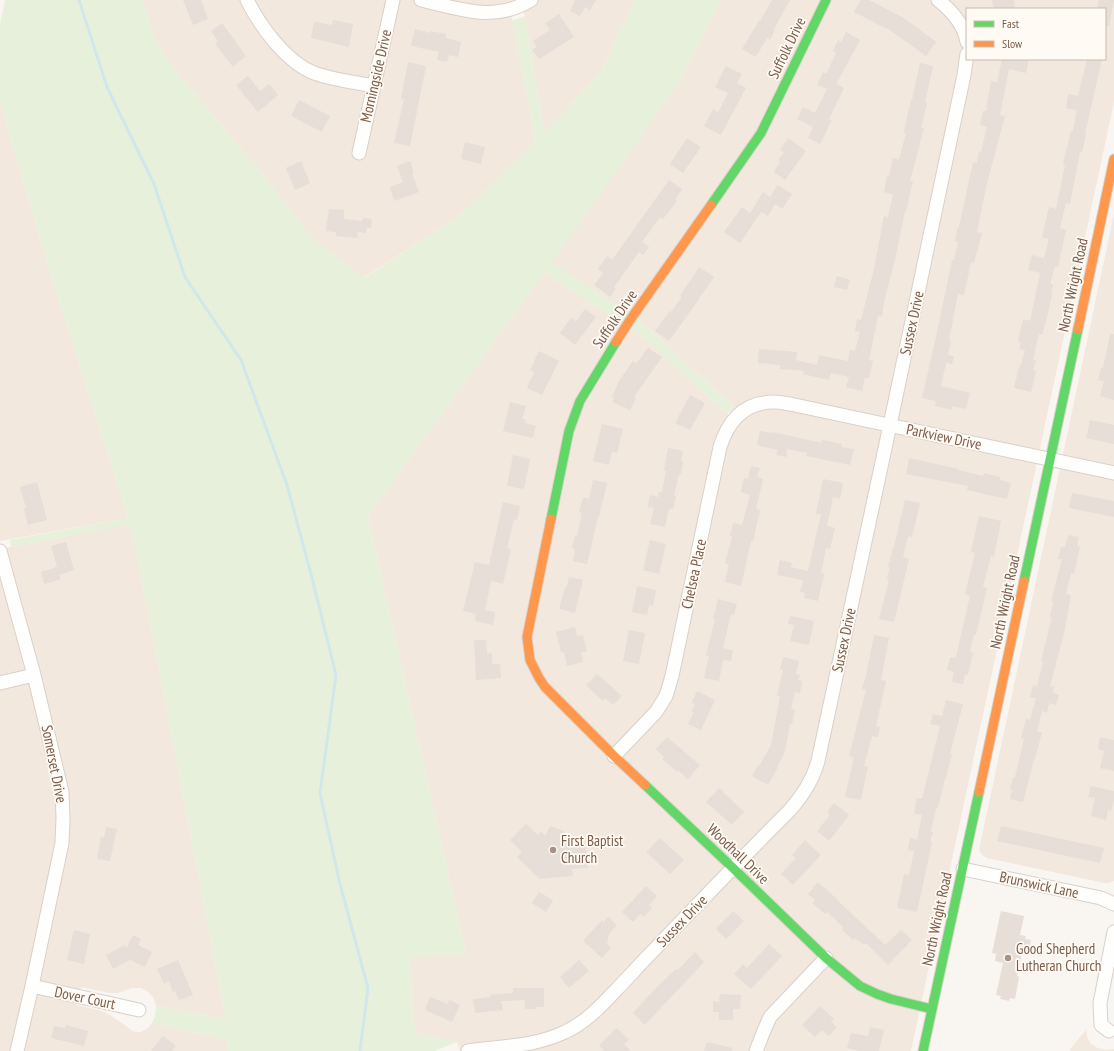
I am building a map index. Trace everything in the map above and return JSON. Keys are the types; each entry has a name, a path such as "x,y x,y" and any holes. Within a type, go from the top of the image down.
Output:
{"street":[{"path":"247,0 262,25 285,54 296,62 319,74 374,86"},
{"name":"Morningside Drive","path":"359,153 393,0"},
{"path":"421,0 474,12 495,13 512,10 531,0"},
{"name":"Suffolk Drive","path":"545,687 530,660 527,637 569,431 580,400 630,320 761,133 826,0"},
{"path":"938,0 955,16 966,37"},
{"name":"Sussex Drive","path":"468,1051 541,1041 559,1035 580,1024 604,1003 799,800 806,790 816,770 966,60"},
{"name":"North Wright Road","path":"924,1051 1114,159"},
{"name":"Parkview Drive","path":"773,402 790,404 1114,473"},
{"name":"Chelsea Place","path":"614,756 656,712 666,696 672,676 720,447 724,435 730,424 747,408 773,402"},
{"name":"Somerset Drive","path":"0,551 34,675 62,792 64,818 62,843 18,1051"},
{"path":"0,683 34,675"},
{"name":"Woodhall Drive","path":"545,687 614,756 826,958 860,986 876,994 932,1009"},
{"name":"Brunswick Lane","path":"963,869 1101,898 1114,904"},
{"path":"1108,1030 1101,1024 1100,1003 1114,932"},
{"path":"756,1051 770,1017 826,958"},
{"name":"Dover Court","path":"32,986 139,1010"}],"shaded area":[{"path":"143,0 517,0 509,4 536,141 457,218 363,278 313,239 251,160 172,67 153,37"},
{"path":"519,0 635,0 601,72 544,133 525,16"},
{"path":"721,0 1114,0 1114,102 911,1051 460,1051 457,1042 415,1034 409,957 466,954 368,516 544,273 640,335 727,414 739,422 745,417 640,321 551,262 679,82"},
{"path":"0,101 42,246 128,518 0,541"},
{"path":"1114,214 1114,881 1105,883 987,858 982,855 979,850"},
{"path":"131,524 226,1019 156,1006 153,997 141,988 132,988 118,993 110,993 81,987 77,1005 99,1010 137,1032 141,1032 148,1028 152,1023 227,1040 228,1051 0,1051 0,549"},
{"path":"1086,1030 1087,1037 1091,1044 1106,1050 1114,1049 1114,1051 1070,1051 1070,1049"}],"green space":[{"path":"5,0 143,0 153,37 172,67 251,160 313,239 364,278 457,218 536,141 512,21 525,16 544,133 601,72 635,0 721,0 679,82 552,262 640,321 735,408 727,414 640,335 544,273 368,516 466,954 409,958 415,1034 457,1042 435,1051 228,1051 227,1040 152,1023 156,1006 226,1019 131,525 11,547 10,540 128,518 42,246 0,101 0,25"}],"building":[{"path":"183,0 201,0 208,19 193,25"},
{"path":"573,0 596,0 590,10 585,7 580,16 570,11 575,1"},
{"path":"772,0 790,0 774,29 775,30 770,40 767,38 756,57 742,49"},
{"path":"861,0 869,0 904,18 936,42 926,56 887,28 854,12"},
{"path":"992,0 1014,0 1015,8 994,8"},
{"path":"1099,0 1114,0 1109,26 1106,26 1106,8 1097,8"},
{"path":"559,14 574,37 539,59 532,50 537,47 533,41 550,30 545,23"},
{"path":"333,20 353,24 349,47 311,38 314,22 332,25"},
{"path":"222,23 246,56 233,67 215,44 218,41 211,31"},
{"path":"415,29 430,33 430,31 446,34 446,38 461,42 458,57 449,55 447,62 437,60 439,52 411,46"},
{"path":"846,32 860,40 836,84 844,88 829,119 832,120 820,144 808,138 813,127 797,119 803,107 815,113 827,89 817,85 823,72 826,74 836,53 833,51 838,40 841,42"},
{"path":"1002,60 1029,60 1026,73 1009,69 1000,115 1005,116 986,187 977,232 982,233 974,263 971,262 964,295 958,294 949,340 951,341 948,355 954,356 952,364 946,363 941,386 970,393 966,409 952,406 952,410 935,406 936,401 922,398 952,260 954,260 958,242 955,241 973,162 977,163 979,151 981,152 987,127 980,125 983,111 986,111 991,81 997,82"},
{"path":"1087,60 1102,60 1082,153 1080,152 1070,204 1066,203 1060,228 1066,230 1058,267 1055,266 1050,284 1053,284 1047,318 1042,335 1039,334 1033,360 1036,361 1033,370 1036,371 1031,392 1014,388 1025,350 1019,349 1021,342 1018,341 1023,319 1030,321 1040,273 1028,270 1032,255 1044,258 1049,239 1042,237 1049,207 1056,209 1065,165 1063,164 1071,131 1073,131 1077,110 1066,108 1068,94 1078,96"},
{"path":"408,62 426,66 410,146 394,143 404,99 401,99"},
{"path":"920,63 933,66 921,128 924,128 910,181 913,181 884,302 882,317 878,316 869,360 873,361 869,378 865,377 862,391 846,387 849,377 831,373 829,380 803,374 804,371 780,369 780,365 758,363 759,349 797,352 796,360 817,365 819,355 848,361 850,350 855,351 860,332 855,331 857,319 861,320 874,269 884,216 888,217 893,194 884,192 887,176 889,176 893,158 899,160 906,133 904,133 907,117"},
{"path":"726,66 742,74 737,83 746,88 721,135 704,126 713,109 718,112 728,93 715,87"},
{"path":"248,76 260,91 269,84 278,95 258,112 236,85"},
{"path":"299,100 330,116 322,132 291,116"},
{"path":"687,138 701,147 683,173 670,164"},
{"path":"788,138 806,151 785,180 774,172 780,162 778,160 784,152 780,150"},
{"path":"465,142 485,147 481,164 461,159"},
{"path":"301,161 310,183 295,190 286,168"},
{"path":"410,161 414,173 412,173 419,192 394,201 390,187 403,182 397,166"},
{"path":"669,180 682,189 675,200 677,201 663,219 660,217 642,242 649,247 643,255 639,252 614,287 616,289 610,297 594,285 603,273 598,269 607,256 612,260"},
{"path":"778,185 792,194 782,209 775,204 768,216 761,212 740,243 724,232 742,207 750,213 763,192 770,197"},
{"path":"329,209 344,210 344,219 362,221 363,218 372,219 371,228 367,228 366,233 358,232 357,238 336,236 336,232 326,231"},
{"path":"699,267 714,277 669,341 655,331 682,297 680,296"},
{"path":"837,276 850,280 847,290 834,287"},
{"path":"585,309 596,317 575,345 560,333 571,318 576,321"},
{"path":"1110,334 1114,334 1114,400 1100,396 1104,381 1098,380 1101,368 1103,368"},
{"path":"648,348 662,357 634,397 636,398 630,410 612,402 614,398 612,397 619,381 633,361 636,364"},
{"path":"539,351 559,361 542,395 527,388 534,372 530,370"},
{"path":"690,395 705,403 690,430 675,423"},
{"path":"510,402 526,406 522,419 526,420 525,423 536,426 533,438 503,431"},
{"path":"1090,420 1114,425 1114,444 1086,438"},
{"path":"602,424 623,429 617,453 612,452 609,465 593,461"},
{"path":"760,431 772,432 822,443 822,440 842,444 841,447 854,449 850,465 806,456 807,453 787,449 786,457 776,455 778,450 757,445"},
{"path":"668,448 683,451 681,461 683,462 681,474 679,474 674,495 676,496 673,509 669,509 665,527 650,524 654,508 648,507 650,495 658,497 659,492 662,492"},
{"path":"513,455 530,459 524,489 507,486"},
{"path":"909,458 983,476 984,473 1000,477 1000,480 1011,483 1007,499 967,490 968,486 906,474"},
{"path":"751,466 760,468 757,477 763,479 756,509 760,510 753,542 751,541 741,586 725,582 729,564 725,563 732,537 730,536 733,523 742,525 750,495 741,492 744,478 748,479"},
{"path":"823,479 843,483 840,499 833,497 827,526 835,528 830,549 826,548 821,573 824,574 818,601 804,598 805,593 800,592 803,580 777,575 780,560 792,563 791,567 808,571 821,514 816,514"},
{"path":"593,480 607,483 587,564 573,561 575,549 572,548 575,535 577,536 582,513 579,512 583,497 589,499"},
{"path":"37,482 47,520 28,525 24,509 26,508 20,487"},
{"path":"1072,493 1114,501 1114,517 1069,508"},
{"path":"905,500 920,503 912,537 908,536 903,557 909,559 894,622 879,619 889,580 887,579 890,567 888,567"},
{"path":"503,502 520,506 517,520 514,519 507,548 511,549 503,584 491,581 485,610 495,612 493,625 475,621 476,614 463,611 475,562 489,565"},
{"path":"979,516 1001,521 994,557 991,556 983,587 987,588 976,635 974,634 970,652 973,653 968,675 965,674 963,684 952,682 954,672 947,670 950,657 956,658 970,596 965,594 975,553 971,552"},
{"path":"1068,535 1079,537 1077,546 1080,547 1074,574 1071,573 1066,594 1071,595 1064,633 1050,686 1054,687 1053,693 1059,695 1056,705 1049,703 1047,713 1042,711 1037,731 1042,732 1023,802 1010,799 1012,790 1010,789 1013,777 1015,777 1024,739 1021,738 1026,719 1030,720 1036,698 1030,697 1033,685 1037,686 1043,662 1041,661 1052,617 1050,617 1053,602 1051,601 1062,559 1058,559 1061,547 1065,547"},
{"path":"650,540 666,544 659,574 643,570"},
{"path":"66,542 74,570 59,575 61,579 44,584 41,572 57,567 51,546"},
{"path":"569,577 583,580 575,613 559,609"},
{"path":"637,586 656,590 653,606 649,605 647,615 632,612"},
{"path":"718,599 737,604 734,615 731,614 723,648 733,650 731,661 723,660 719,681 704,678 709,656 706,655 715,619 713,619"},
{"path":"790,616 814,621 809,645 790,641 794,625 788,624"},
{"path":"575,627 577,636 583,635 587,651 581,652 583,662 567,666 564,652 561,652 556,632"},
{"path":"629,630 645,633 639,664 623,661"},
{"path":"874,635 889,638 881,680 886,681 876,726 880,727 878,737 872,736 864,766 868,767 861,800 845,797 854,757 849,756 866,690 862,689"},
{"path":"474,640 486,640 487,654 492,653 492,664 500,664 501,678 476,680"},
{"path":"783,657 799,661 796,674 800,675 798,680 802,681 800,693 795,692 791,709 795,710 792,724 790,724 785,752 768,785 752,776 771,745 780,696 777,695 783,670 780,669"},
{"path":"597,674 622,696 613,705 605,698 603,701 586,685"},
{"path":"697,691 715,700 701,730 688,724 694,712 692,711 695,704 692,702"},
{"path":"946,700 963,704 950,754 952,754 946,778 938,808 936,808 931,831 933,832 930,841 932,842 917,912 897,908 904,874 909,875 914,851 908,850 910,838 917,840 922,815 914,813 917,798 922,799 940,726 930,724 933,714 942,716"},
{"path":"667,737 700,765 688,779 662,759 664,757 656,749"},
{"path":"1100,737 1114,740 1114,771 1100,768 1104,751 1098,749"},
{"path":"1091,786 1114,791 1114,800 1111,811 1108,810 1106,820 1091,816 1095,798 1088,797"},
{"path":"719,788 744,812 732,825 706,802"},
{"path":"834,803 849,815 829,841 817,831 830,815 827,812"},
{"name":"First Baptist Church","path":"526,824 538,835 541,831 545,836 550,826 564,831 560,843 570,842 571,847 586,846 588,868 572,869 573,876 540,879 517,857 522,852 510,840"},
{"path":"1001,826 1104,848 1100,863 997,841"},
{"path":"106,827 117,829 110,861 97,859 101,837 104,838"},
{"path":"660,838 684,860 670,874 646,852"},
{"path":"805,840 821,855 793,885 781,874 796,858 792,855"},
{"path":"818,882 885,945 901,930 912,940 888,965 866,943 864,945 855,938 853,940 842,930 843,927 827,912 825,914 812,903 815,900 808,894"},
{"path":"646,886 657,896 649,905 652,908 644,917 640,914 633,922 622,912"},
{"path":"539,892 553,900 546,912 532,903"},
{"path":"733,911 744,921 726,939 716,929"},
{"name":"Good Shepherd Lutheran Church","path":"1001,911 1024,916 1020,935 1026,936 1025,939 1031,940 1029,949 1023,948 1017,976 1019,977 1015,999 1010,998 1009,1001 1000,999 1001,996 996,995 1003,963 995,961 996,954 992,953"},
{"path":"608,917 617,925 609,934 607,944 611,948 602,958 583,941 602,920 604,922"},
{"path":"74,930 90,934 84,964 67,960"},
{"path":"133,935 141,939 138,945 152,952 145,967 130,960 113,969 106,955 125,945 126,949"},
{"path":"769,944 782,956 751,989 734,974 743,964 747,968"},
{"path":"695,952 704,962 645,1025 633,1013 657,987 676,969 678,970"},
{"path":"178,960 193,995 179,1000 175,991 173,992 169,981 164,984 157,969"},
{"path":"579,960 589,971 569,988 560,977"},
{"path":"513,988 544,988 544,1007 525,1009 525,1000 501,1001 503,1010 475,1013 473,999 490,997 490,995 513,993"},
{"path":"720,994 741,995 740,1009 733,1009 733,1020 719,1020 719,1012 713,1012 713,1001 719,1002"},
{"path":"430,997 448,1004 449,1000 460,1005 452,1022 425,1010"},
{"path":"820,1006 834,1019 831,1022 837,1027 829,1036 822,1030 815,1037 802,1025"},
{"path":"66,1025 88,1031 84,1046 51,1038 54,1026 65,1028"},
{"path":"870,1027 884,1030 879,1051 860,1051 847,1048 851,1033 868,1036"},
{"path":"617,1028 629,1040 624,1044 631,1051 605,1051 599,1045"},
{"path":"163,1036 176,1046 171,1051 151,1051"},
{"path":"707,1042 732,1048 732,1051 704,1051"}],"waterway":[{"path":"79,0 107,87 154,184 185,277 241,360 287,485 312,578 336,675 320,793 340,884 368,988 360,1051"}],"traffic: fast":[{"path":"711,205 761,133 826,0"},
{"path":"1024,581 1078,329"},
{"path":"551,519 569,431 580,401 616,342"},
{"path":"645,785 826,958 860,986 891,999 932,1009"},
{"path":"923,1051 979,792"}],"traffic: slow":[{"path":"1078,329 1114,159"},
{"path":"616,342 711,205"},
{"path":"551,519 527,637 530,660 545,687 645,785"},
{"path":"979,792 1024,581"}],"place":[{"name":"First Baptist Church","path":"553,850"},
{"name":"Good Shepherd Lutheran Church","path":"1008,958"}]}
